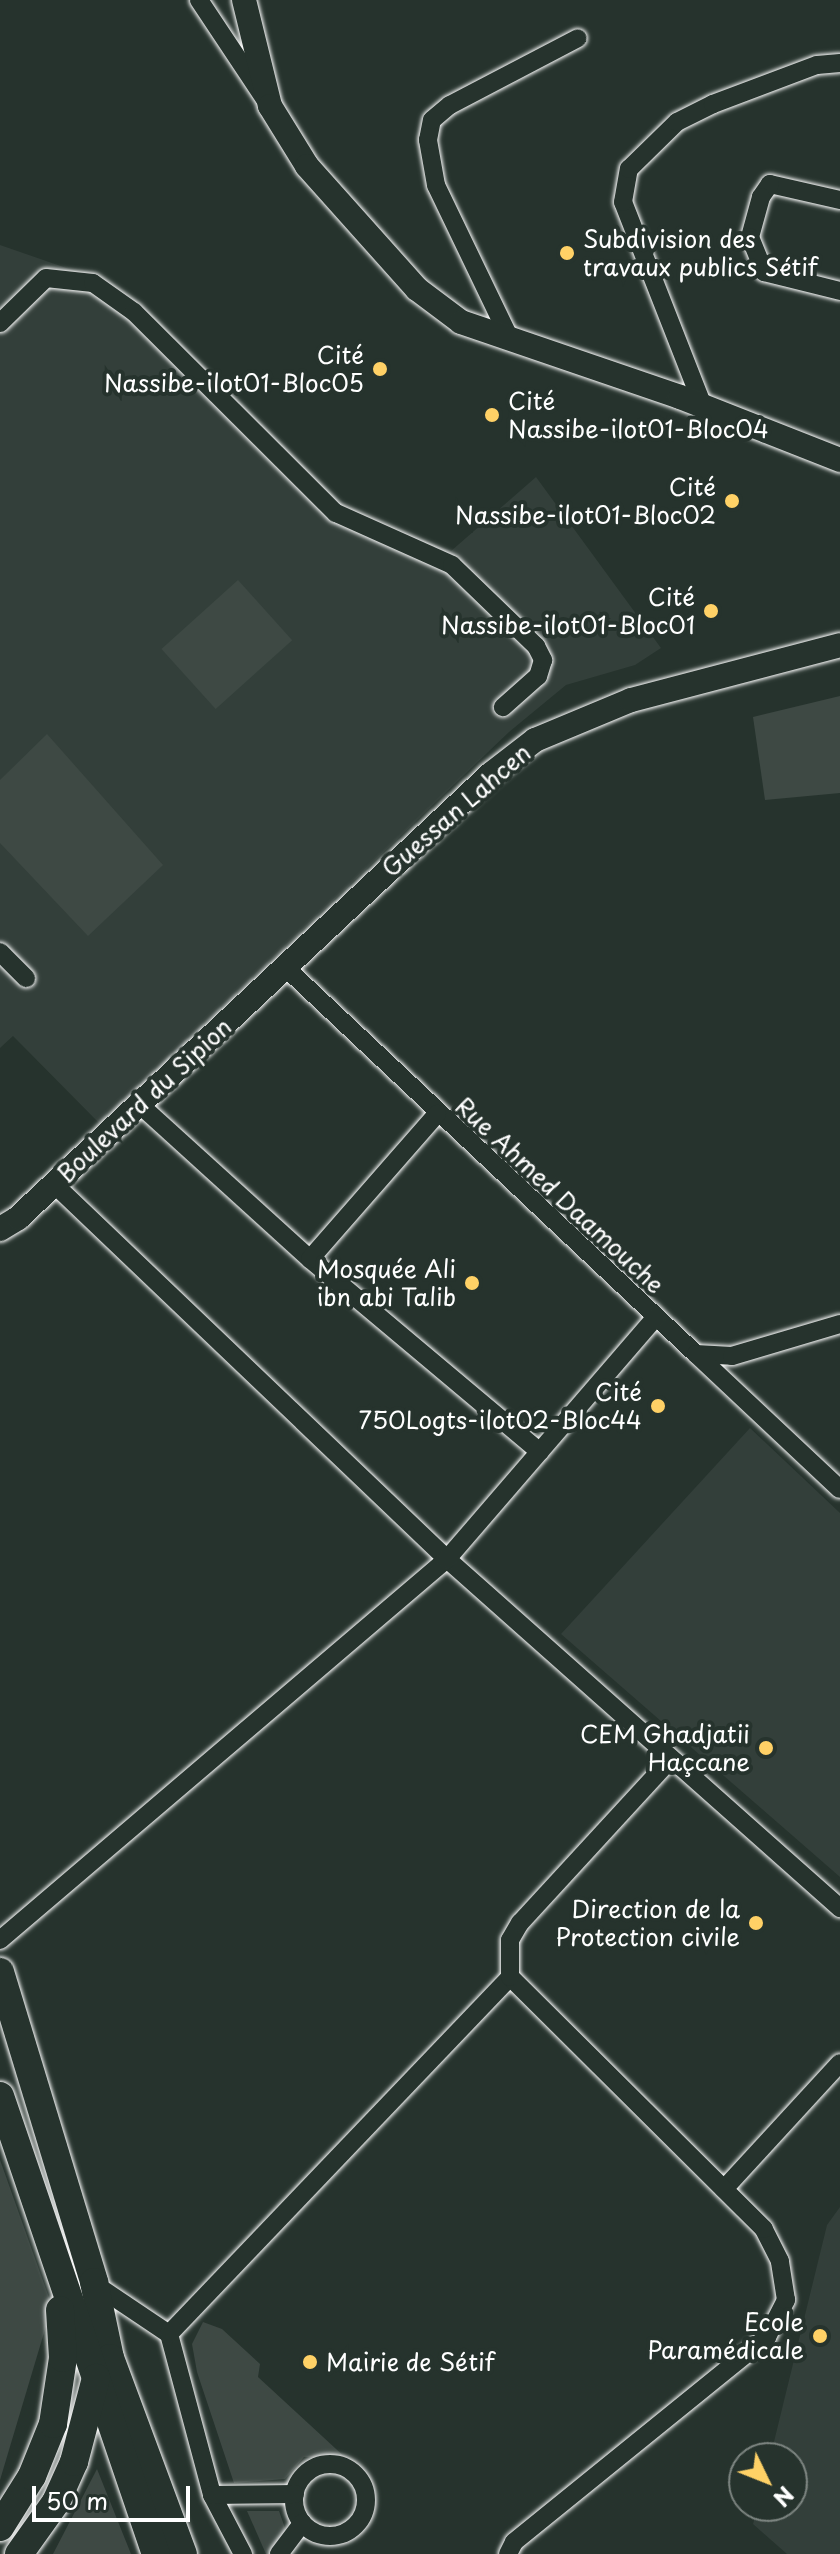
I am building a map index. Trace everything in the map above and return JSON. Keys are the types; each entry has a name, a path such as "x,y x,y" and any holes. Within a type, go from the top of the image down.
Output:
{"main road":[{"path":"244,0 270,106 307,166 417,289 461,322 703,406 840,460"},
{"path":"249,24 259,0"},
{"name":"Guessan Lahcen","path":"285,967 491,774 535,740 631,700 840,645"},
{"name":"Boulevard du Sipion","path":"5,1226 54,1184 285,967"},
{"path":"0,1972 94,2282 110,2358 183,2554"},
{"path":"0,2096 95,2385 156,2554"},
{"path":"0,2527 32,2476 53,2424 63,2358 58,2273"},
{"path":"19,2554 56,2502 95,2385 94,2282"}],"street":[{"path":"199,0 270,106"},
{"path":"510,339 436,185 428,140 432,120 450,105 578,38"},
{"path":"703,406 623,202 629,169 677,122 713,104 817,65 840,63"},
{"path":"840,200 770,184 761,197 750,237 764,272 840,291"},
{"path":"0,323 46,278 93,283 134,312 336,513 452,565 536,646 543,660 538,676 503,707"},
{"path":"0,952 26,978"},
{"name":"Rue Ahmed Daamouche","path":"285,967 437,1114 840,1489"},
{"path":"139,1104 310,1259 540,1452"},
{"path":"310,1259 437,1114"},
{"path":"54,1184 447,1559 840,1908"},
{"path":"0,1940 447,1559 656,1317"},
{"path":"696,1354 732,1356 840,1324"},
{"path":"169,2334 510,1977 510,1940 520,1923 671,1759"},
{"path":"508,2554 514,2542 767,2337 786,2300 780,2261 764,2229 510,1977"},
{"path":"724,2189 840,2063"},
{"path":"58,2273 94,2282 169,2334 212,2495 243,2554"},
{"path":"329,2465 351,2472 365,2491 363,2515 346,2532 322,2535 302,2523 295,2494 306,2473 329,2465"},
{"path":"212,2495 295,2494"},
{"path":"279,2554 302,2523"}],"shaded area":[{"path":"0,245 101,280 148,311 351,513 451,551 536,477 661,648 635,665 566,685 509,732 100,1124 13,1036 0,1048"},
{"path":"238,580 292,640 216,709 161,649"},
{"path":"840,696 840,793 765,800 753,717"},
{"path":"47,734 163,865 88,936 0,843 0,780"},
{"name":"CEM Ghadjatii Haçcane","path":"750,1428 840,1513 840,1877 561,1634"},
{"path":"0,2160 52,2306 0,2480"},
{"name":"Ecole Paramédicale","path":"840,2207 840,2554 787,2554 753,2524 808,2522 808,2442 774,2442 827,2225"},
{"path":"203,2322 222,2329 260,2364 258,2377 348,2460 304,2457 285,2479 234,2483 197,2372 192,2344"},
{"path":"97,2469 131,2554 53,2554"},
{"path":"247,2511 279,2511 287,2534 274,2554 266,2554"}],"place":[{"name":"Subdivision des travaux publics Sétif","path":"567,253"},
{"name":"Cité Nassibe-ilot01-Bloc05","path":"380,369"},
{"name":"Cité Nassibe-ilot01-Bloc04","path":"492,415"},
{"name":"Cité Nassibe-ilot01-Bloc02","path":"732,501"},
{"name":"Cité Nassibe-ilot01-Bloc01","path":"711,611"},
{"name":"Mosquée Ali ibn abi Talib","path":"472,1283"},
{"name":"Cité 750Logts-ilot02-Bloc44","path":"658,1406"},
{"name":"CEM Ghadjatii Haçcane","path":"766,1748"},
{"name":"Direction de la Protection civile","path":"756,1923"},
{"name":"Ecole Paramédicale","path":"820,2336"},
{"name":"Mairie de Sétif","path":"310,2362"}]}
